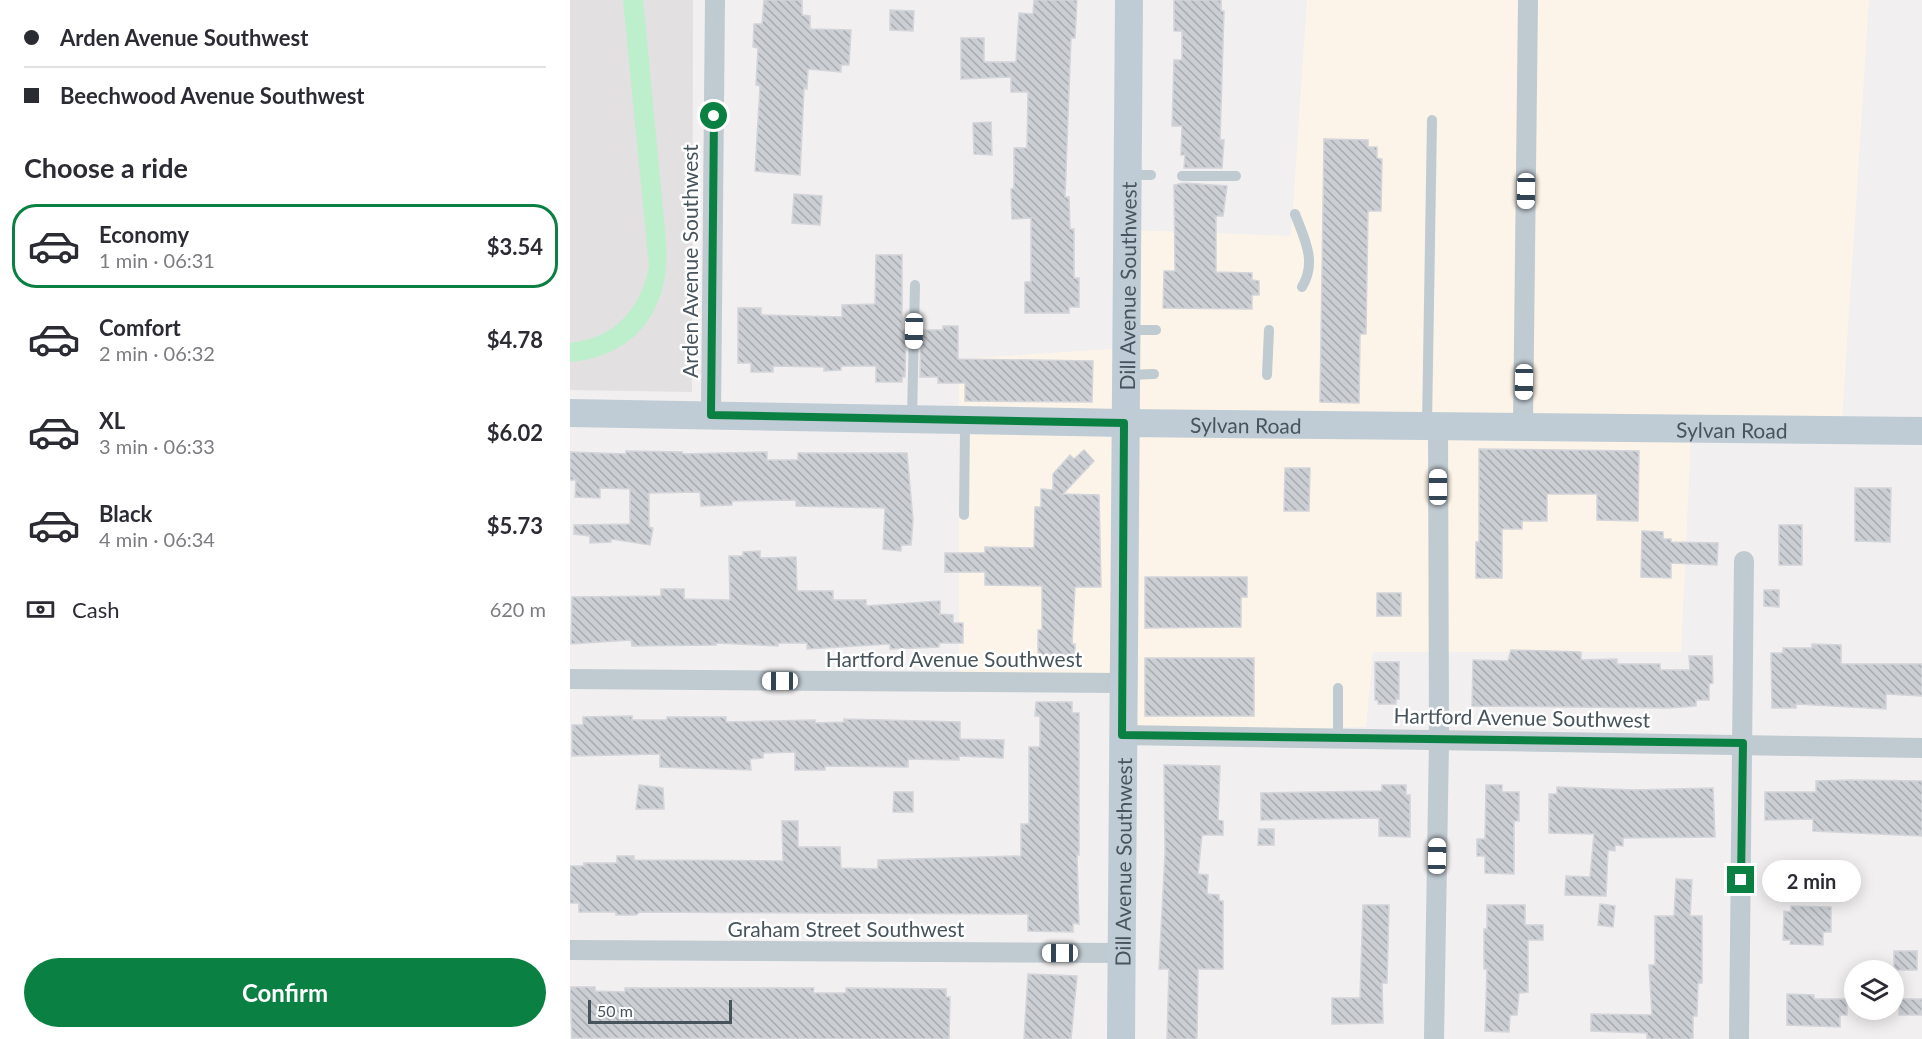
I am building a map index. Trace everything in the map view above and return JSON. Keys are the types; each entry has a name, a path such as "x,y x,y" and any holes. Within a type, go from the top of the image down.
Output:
{"main road":[{"name":"Dill Avenue Southwest","path":"1121,1039 1124,375 1125,330 1139,175 1129,0"},
{"name":"Sylvan Road","path":"570,413 1124,423 1922,431"}],"street":[{"name":"Arden Avenue Southwest","path":"711,415 715,0"},
{"path":"1523,426 1528,0"},
{"path":"1432,425 1439,741 1434,1039"},
{"path":"1739,1039 1744,561"},
{"name":"Hartford Avenue Southwest","path":"570,679 1123,683"},
{"name":"Hartford Avenue Southwest","path":"1122,735 1439,741 1743,743 1922,748"},
{"name":"Graham Street Southwest","path":"570,950 1121,953"}],"lane":[{"path":"1432,120 1432,425"},
{"path":"1182,176 1236,176"},
{"path":"1295,214 1307,246 1311,273 1302,287"},
{"path":"912,419 915,285"},
{"path":"1125,330 1156,330"},
{"path":"1267,375 1269,330"},
{"path":"1124,375 1154,374"},
{"path":"964,515 965,420"},
{"path":"1338,688 1338,739"}],"shaded area":[{"path":"570,0 693,0 692,392 570,390"},
{"path":"1307,0 1869,0 1841,437 1691,437 1681,652 1373,652 1366,727 1118,733 1116,677 959,676 959,359 1127,348 1130,230 1291,236"}],"green space":[{"path":"623,0 643,0 666,241 663,287 656,307 632,338 614,350 594,358 570,362 570,343 600,335 623,319 640,295 649,266"}],"building":[{"path":"764,0 802,0 802,15 810,16 810,29 851,30 849,65 841,65 841,72 808,69 807,89 804,88 800,175 755,171 760,86 756,85 758,48 753,47 754,24 762,24"},
{"path":"1034,0 1077,0 1075,38 1071,38 1065,197 1069,197 1070,229 1074,229 1074,278 1079,278 1079,307 1069,307 1069,313 1025,313 1025,282 1031,282 1031,218 1012,219 1011,189 1014,188 1014,148 1027,148 1028,92 1011,92 1011,77 961,79 961,38 984,38 984,62 1016,62 1019,13 1033,14"},
{"path":"1174,0 1221,0 1221,11 1224,11 1220,140 1224,140 1222,168 1184,168 1185,155 1181,155 1182,126 1172,126 1174,60 1182,60 1182,31 1174,31"},
{"path":"890,10 914,11 913,31 890,30"},
{"path":"991,122 992,155 974,154 973,123"},
{"path":"1324,139 1368,140 1368,147 1377,147 1377,158 1382,159 1381,211 1368,211 1366,334 1360,334 1359,403 1320,402"},
{"path":"1184,183 1227,186 1223,216 1216,216 1216,272 1252,273 1252,280 1259,281 1259,295 1252,295 1252,309 1163,308 1164,271 1175,271 1174,185"},
{"path":"794,194 822,196 820,225 792,223"},
{"path":"876,255 902,255 902,330 906,330 905,377 902,377 902,382 876,382 876,366 841,366 841,370 824,371 824,367 773,366 773,372 751,372 751,363 738,363 738,308 761,308 761,315 842,317 842,305 875,304"},
{"path":"943,326 958,326 958,359 1093,361 1092,402 965,401 965,383 938,383 938,377 920,377 921,330 943,330"},
{"path":"1479,449 1639,451 1638,521 1597,520 1597,494 1547,494 1547,521 1522,521 1522,529 1502,529 1502,578 1476,578 1476,542 1479,542"},
{"path":"1084,450 1094,461 1063,494 1099,495 1101,587 1075,587 1072,644 1075,644 1075,661 1038,661 1038,630 1042,630 1042,586 985,585 985,572 945,572 945,553 985,553 985,547 1034,548 1035,507 1041,507 1041,489 1053,490 1053,474 1070,455 1074,459"},
{"path":"626,451 682,452 682,454 767,452 767,460 798,460 798,453 907,453 913,520 911,545 901,545 901,551 883,549 885,508 796,506 796,500 732,501 732,505 701,506 700,492 649,493 649,527 653,528 650,545 611,539 611,542 590,543 590,536 574,534 574,525 630,524 630,489 600,488 600,498 575,497 576,480 570,480 570,452 626,454"},
{"path":"1285,468 1310,468 1309,511 1284,511"},
{"path":"1855,488 1891,488 1890,542 1855,541"},
{"path":"1779,525 1802,525 1802,565 1779,565"},
{"path":"1642,531 1663,532 1663,539 1671,539 1671,542 1718,543 1717,565 1671,563 1671,578 1641,577"},
{"path":"760,551 760,558 796,557 797,591 833,591 833,600 866,600 866,606 940,601 940,614 953,615 953,623 963,623 963,643 939,643 939,647 890,649 890,644 807,649 807,643 778,643 778,646 716,643 716,645 632,646 631,640 571,644 572,597 661,596 661,589 684,589 684,599 730,600 729,556 743,556 743,552"},
{"path":"1145,577 1247,577 1247,597 1241,597 1241,627 1145,628"},
{"path":"1764,590 1779,590 1779,607 1764,606"},
{"path":"1377,593 1401,593 1401,616 1377,616"},
{"path":"1812,644 1841,645 1841,664 1922,664 1922,696 1886,694 1886,709 1796,704 1796,708 1772,708 1771,653 1783,653 1783,648 1812,648"},
{"path":"1511,650 1581,652 1581,660 1617,659 1617,664 1660,664 1660,670 1690,670 1689,656 1712,656 1713,683 1709,684 1709,700 1696,700 1696,706 1669,708 1472,706 1473,660 1508,661"},
{"path":"1145,658 1254,658 1254,716 1145,716"},
{"path":"1375,662 1399,662 1399,699 1396,699 1396,704 1378,704 1378,700 1375,700"},
{"path":"1036,702 1072,702 1072,713 1079,713 1079,855 1077,855 1079,924 1073,923 1073,932 1028,931 1028,914 640,912 636,915 616,915 616,912 579,912 579,903 570,903 570,866 584,866 584,863 617,863 617,856 634,856 634,860 783,861 782,821 798,821 798,847 840,847 841,868 878,869 878,860 1021,856 1021,824 1029,824 1029,747 1040,747 1040,716 1035,716"},
{"path":"632,716 632,720 667,720 667,717 726,717 726,722 815,720 815,723 844,722 844,719 960,722 960,739 1004,740 1003,758 959,756 959,760 908,759 908,767 825,766 825,770 795,770 795,752 763,753 763,758 750,759 751,770 660,767 660,754 572,756 572,725 583,725 583,717"},
{"path":"1164,765 1220,766 1218,820 1223,821 1223,835 1202,835 1198,874 1208,875 1207,894 1219,895 1219,901 1223,901 1223,969 1198,969 1197,1039 1167,1039 1169,969 1159,969 1165,853"},
{"path":"1816,781 1922,781 1922,836 1813,831 1813,819 1765,820 1765,792 1816,792"},
{"path":"639,785 663,788 664,809 636,809"},
{"path":"1382,785 1406,785 1406,795 1410,795 1410,837 1379,836 1379,818 1261,820 1261,793 1382,791"},
{"path":"1486,785 1502,785 1502,792 1519,792 1519,821 1514,821 1514,874 1485,873 1485,856 1477,856 1477,839 1485,839"},
{"path":"1557,787 1634,790 1713,788 1715,837 1623,838 1623,846 1615,845 1615,851 1608,850 1606,896 1565,895 1566,876 1590,877 1594,834 1549,833 1549,794 1557,794"},
{"path":"894,792 913,792 913,812 893,812"},
{"path":"1259,829 1274,829 1274,845 1258,845"},
{"path":"1676,879 1692,880 1690,916 1702,916 1702,983 1698,983 1697,1016 1693,1016 1693,1039 1647,1039 1647,1033 1591,1031 1591,1014 1652,1015 1649,965 1655,965 1655,916 1674,916"},
{"path":"1600,904 1615,906 1613,927 1598,925"},
{"path":"1363,905 1389,905 1387,983 1382,983 1383,1023 1332,1024 1332,998 1360,998"},
{"path":"1487,905 1525,905 1525,925 1543,925 1543,940 1528,940 1528,992 1519,993 1517,1015 1510,1015 1509,1032 1485,1031 1487,969 1484,969 1484,929 1487,929"},
{"path":"1791,906 1831,907 1831,932 1823,932 1823,945 1790,944 1791,940 1783,940 1784,911 1791,912"},
{"path":"1894,951 1917,951 1917,970 1904,970 1904,960 1894,960"},
{"path":"1028,974 1077,976 1071,1039 1024,1039"},
{"path":"570,987 595,987 595,991 625,992 625,988 814,988 813,993 846,993 846,988 946,989 946,997 950,997 949,1039 572,1038"},
{"path":"1787,994 1814,995 1814,999 1844,999 1844,1015 1840,1015 1840,1027 1787,1025"},
{"path":"1904,999 1922,999 1922,1015 1904,1015"}],"route":[{"path":"714,116 711,415 1124,423 1122,735 1439,741 1743,743 1741,880"}]}
